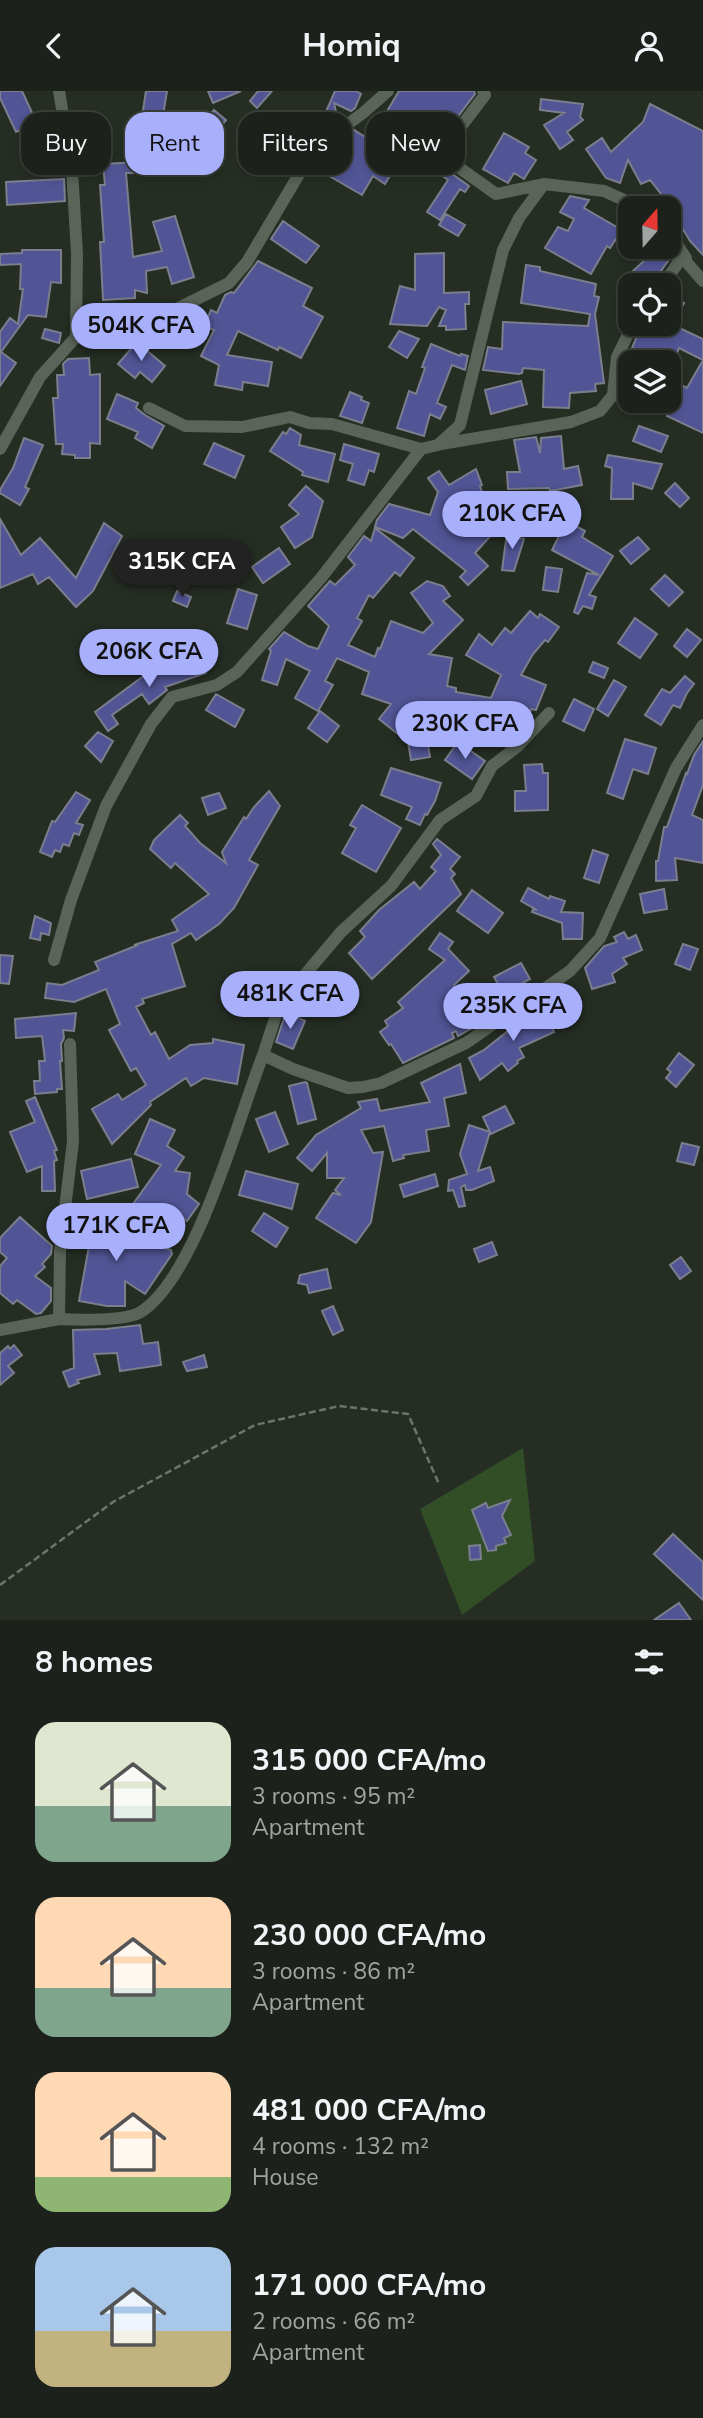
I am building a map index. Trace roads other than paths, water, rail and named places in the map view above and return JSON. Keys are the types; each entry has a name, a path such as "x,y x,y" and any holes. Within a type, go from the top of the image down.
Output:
{"street":[{"path":"0,449 40,377 76,337 77,254 73,181 59,91"},
{"path":"76,337 98,338 130,332 229,283 247,262 308,159 328,138 388,91"},
{"path":"483,91 485,95 440,154 496,194 544,184 604,191 618,197"},
{"path":"438,445 460,425 503,250 519,218 544,184"},
{"path":"671,273 682,257 686,258 681,250"},
{"path":"682,257 703,281"},
{"path":"149,408 185,426 242,427 290,417 309,423 332,424 421,449 571,422 600,411 613,395 617,357 627,336"},
{"path":"54,960 71,900 106,806 151,724 172,697 217,685 237,672 321,577 421,449"},
{"path":"0,1330 59,1319 91,1320 137,1314 155,1299 171,1280 204,1221 279,1006 341,932 391,887 440,820 476,796 492,766 519,746 549,713"},
{"path":"263,1055 293,1069 348,1088 363,1087 392,1078 466,1043 549,987 570,971 600,937 676,768 703,725"},
{"path":"59,1319 60,1251 73,1141 70,1044"}]}
